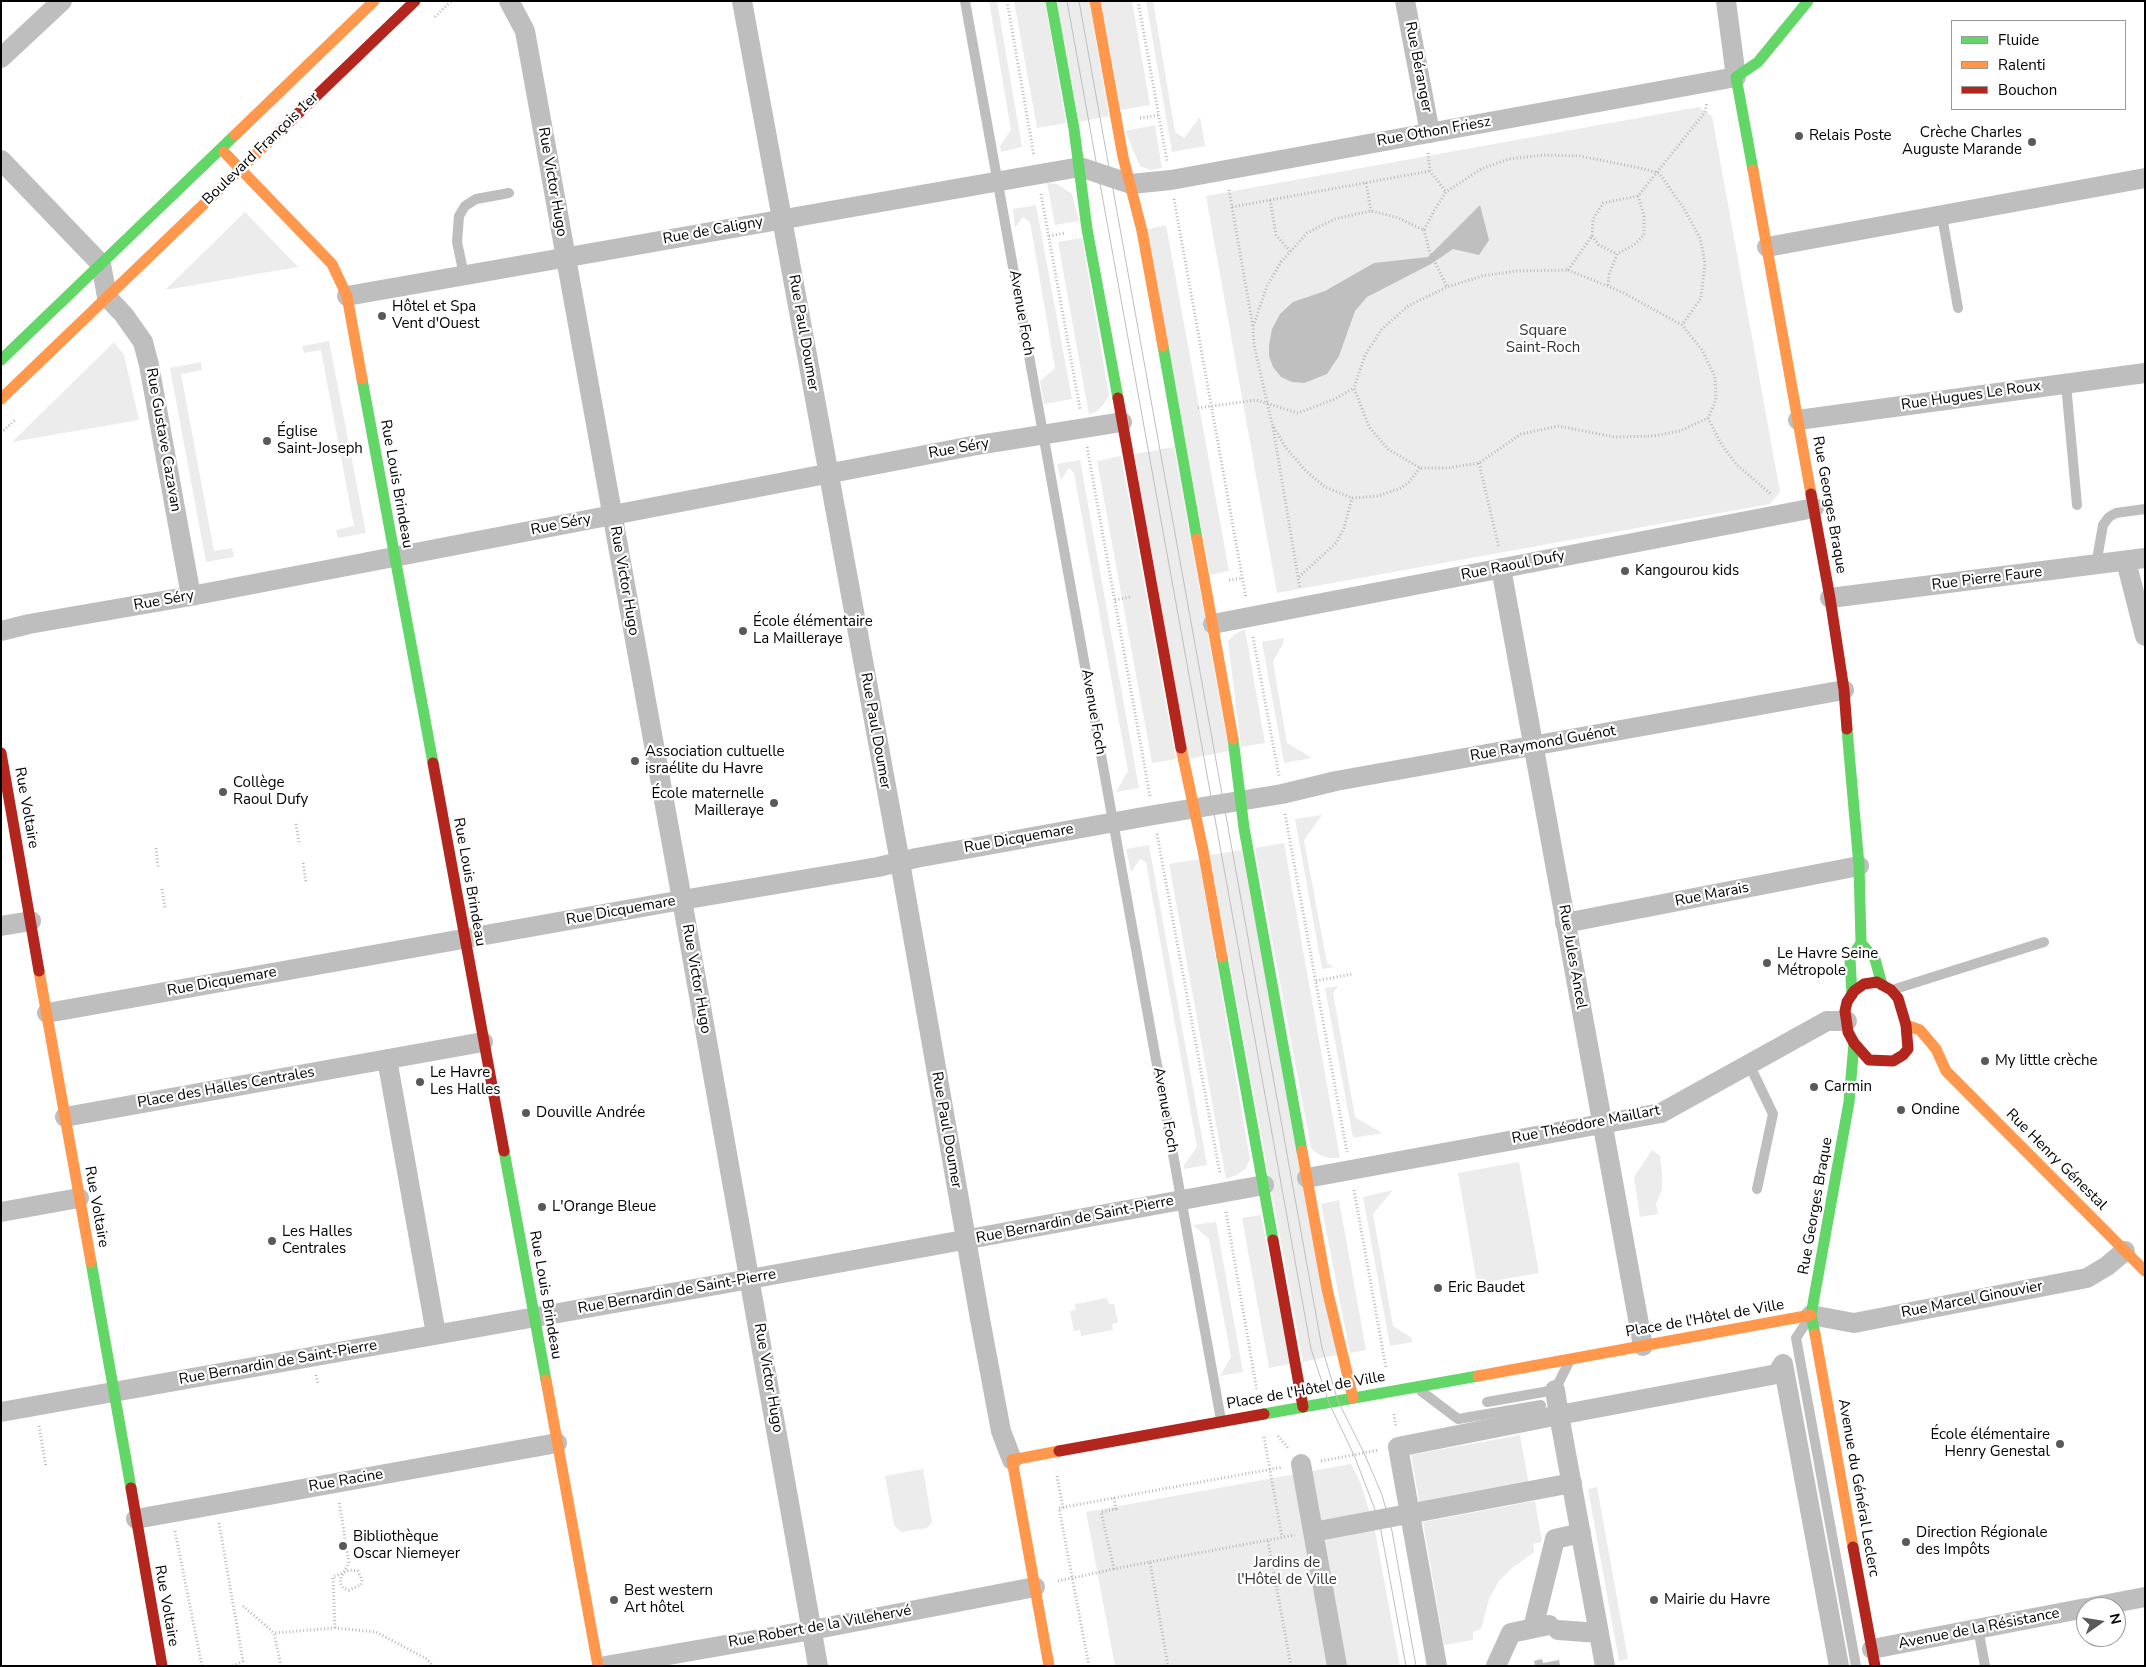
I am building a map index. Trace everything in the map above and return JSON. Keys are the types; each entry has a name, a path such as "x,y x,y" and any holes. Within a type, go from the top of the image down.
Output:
{"main road":[{"name":"Boulevard François 1er","path":"1,360 374,1"},
{"name":"Boulevard François 1er","path":"1,399 415,1"},
{"path":"1051,1 1080,167 1086,219 1122,422 1182,755 1194,808 1264,1185 1303,1407"},
{"path":"1095,1 1123,157 1132,184 1142,231 1175,412 1236,757 1244,828 1327,1289 1353,1398"},
{"path":"1736,76 1758,62 1808,1"},
{"name":"Rue Georges Braque","path":"1736,76 1830,598 1844,690 1859,866 1860,943 1850,959 1852,996"},
{"name":"Rue Louis Brindeau","path":"221,149 332,264 347,296 598,1666"},
{"name":"Rue Voltaire","path":"1,753 162,1666"},
{"path":"1860,943 1875,959 1887,987"},
{"path":"1878,982 1887,987 1898,998 1909,1042 1908,1049 1903,1055 1893,1061 1877,1065 1868,1060 1854,1043 1848,1032 1846,1020 1847,1002 1864,984 1878,982"},
{"name":"Rue Henry Génestal","path":"1906,1025 1920,1030 1936,1049 1946,1071 2145,1271"},
{"name":"Rue Georges Braque","path":"1811,1315 1849,1102 1854,1043"},
{"path":"1903,1055 1915,1063"},
{"path":"1929,1068 1946,1071"},
{"name":"Rue Georges Braque","path":"1849,1102 1862,1084"},
{"name":"Place de l'Hôtel de Ville","path":"1012,1460 1811,1315"},
{"name":"Avenue du Général Leclerc","path":"1811,1315 1874,1658"},
{"path":"1012,1460 1049,1666"}],"street":[{"path":"1,58 62,1"},
{"name":"Rue Victor Hugo","path":"509,1 525,31 818,1666"},
{"name":"Rue Paul Doumer","path":"742,1 900,862 1001,1431 1012,1460"},
{"name":"Rue Béranger","path":"1405,1 1427,133"},
{"path":"1726,1 1736,76"},
{"name":"Rue Othon Friesz","path":"1132,184 1171,180 1736,76"},
{"path":"1,160 101,264 107,297"},
{"path":"1080,167 1132,184"},
{"name":"Rue de Caligny","path":"347,296 1080,167"},
{"path":"1767,247 2145,178"},
{"name":"Rue Gustave Cazavan","path":"107,297 130,322 143,342 149,365 191,596"},
{"name":"Rue Hugues Le Roux","path":"1798,420 2145,373"},
{"name":"Rue Séry","path":"1,631 29,624 191,596 972,446 1044,436 1122,422"},
{"name":"Rue Raoul Dufy","path":"1213,624 1814,508"},
{"path":"2135,560 2145,636"},
{"name":"Rue Pierre Faure","path":"1830,598 2135,560"},
{"name":"Rue Jules Ancel","path":"1501,568 1642,1346"},
{"name":"Rue Raymond Guénot","path":"1242,800 1282,794 1336,781 1844,690"},
{"path":"1194,808 1242,800"},
{"name":"Rue Dicquemare","path":"47,1013 1194,808"},
{"name":"Rue Marais","path":"1565,923 1859,866"},
{"path":"1,926 31,921"},
{"name":"Rue Théodore Maillart","path":"1307,1178 1661,1113 1827,1021 1846,1020"},
{"name":"Place des Halles Centrales","path":"65,1117 483,1042"},
{"path":"387,1059 436,1334"},
{"name":"Rue Bernardin de Saint-Pierre","path":"1,1412 750,1279 1264,1185"},
{"path":"1,1212 79,1198"},
{"name":"Rue Marcel Ginouvier","path":"1811,1315 1854,1323 2077,1280 2094,1274 2125,1251"},
{"path":"1437,1666 1398,1447 1777,1374 1783,1364 1839,1666"},
{"path":"1548,1398 1559,1416 1604,1666"},
{"name":"Rue Racine","path":"136,1519 557,1443"},
{"path":"1302,1464 1337,1666"},
{"path":"1313,1532 1572,1483"},
{"path":"1547,1628 1555,1539 1581,1533"},
{"name":"Rue Robert de la Villehervé","path":"605,1666 812,1630 1034,1587"},
{"path":"2126,1601 2145,1597"},
{"name":"Avenue de la Résistance","path":"1874,1658 1978,1628 2076,1610"},
{"path":"1496,1666 1511,1633 1547,1628 1599,1633"}],"lane":[{"name":"Avenue Foch","path":"965,1 1222,1422"},
{"path":"464,275 457,242 459,216 465,206 476,199 509,193"},
{"path":"1942,216 1958,308"},
{"path":"2066,384 2077,505"},
{"path":"2096,565 2103,525 2109,517 2116,513 2145,508"},
{"path":"1887,987 2044,942"},
{"path":"1749,1064 1773,1114 1757,1189"},
{"path":"1811,1315 1796,1338 1856,1666"},
{"path":"1416,1387 1458,1419 1548,1398 1571,1359"},
{"path":"1487,1402 1548,1398"},
{"path":"1978,1628 1985,1666"}],"path":[{"path":"1006,1 1035,160"},
{"path":"1138,1 1391,1391 1398,1447 1302,1464 1274,1431"},
{"path":"1568,270 1592,236 1593,219 1603,203 1638,196 1705,112 1709,82"},
{"path":"1427,133 1430,171 1446,192"},
{"path":"1447,287 1429,250 1424,230 1434,209 1446,192 1481,169 1508,160 1543,155 1589,158 1659,172 1684,207 1700,238 1704,263 1701,298 1682,325"},
{"path":"1226,170 1254,327 1254,345 1268,402 1304,606"},
{"path":"1232,208 1430,171"},
{"path":"1366,183 1371,211"},
{"path":"1040,184 1081,416"},
{"path":"1608,285 1609,275 1617,254 1634,244 1644,235 1644,216 1638,196"},
{"path":"1270,200 1276,235 1290,251"},
{"path":"1254,327 1267,286 1281,262 1307,233 1335,219 1371,211 1396,217 1424,230"},
{"path":"1592,236 1599,245 1617,254"},
{"path":"1568,270 1608,285 1682,325 1702,350 1715,377 1716,400 1708,418 1680,431 1653,436 1614,437 1559,426 1521,434 1479,463 1447,468 1420,468 1388,449 1369,427 1354,388 1365,355 1382,329 1408,306 1447,287 1482,276 1508,272 1568,270"},
{"path":"1175,412 1256,400 1268,402 1298,413 1335,399 1354,388"},
{"path":"1708,418 1720,442 1736,464 1790,513"},
{"path":"1272,424 1286,448 1306,471 1325,488 1352,498 1378,496 1401,488 1409,482 1420,468"},
{"path":"1086,441 1151,801"},
{"path":"1479,463 1500,552 1501,568"},
{"path":"1298,577 1336,543 1344,528 1352,498"},
{"path":"296,824 299,842"},
{"path":"1156,827 1220,1177"},
{"path":"156,848 158,867"},
{"path":"302,863 306,883"},
{"path":"162,889 165,908"},
{"path":"1316,981 1352,974"},
{"path":"1225,1206 1258,1399"},
{"path":"1261,1415 1282,1537"},
{"path":"42,1448 46,1467"},
{"path":"1052,1453 1063,1508"},
{"path":"1089,1666 1059,1508 1269,1469"},
{"path":"335,1628 333,1577 342,1574 350,1570 358,1571 362,1580 361,1585 349,1590 343,1588 340,1583 342,1577 345,1570 349,1563 336,1482"},
{"path":"1114,1498 1116,1509 1101,1512 1114,1569"},
{"path":"215,1505 243,1661 233,1666"},
{"path":"172,1513 202,1666"},
{"path":"1034,1587 1114,1569 1313,1532"},
{"path":"1268,1541 1291,1666"},
{"path":"1150,1562 1168,1666"},
{"path":"242,1606 274,1633 280,1666"},
{"path":"274,1633 335,1628 376,1632 427,1659 433,1666"}],"green space":[{"path":"989,1 997,1 1022,147 1001,152 1000,146 1011,130"},
{"path":"1014,1 1045,1 1066,123 1037,128"},
{"path":"1057,1 1089,1 1109,116 1079,122"},
{"path":"1101,1 1132,1 1150,105 1121,110"},
{"path":"1146,1 1153,1 1175,132 1184,138 1200,117 1205,146 1172,152"},
{"name":"Square Saint-Roch","path":"1699,107 1712,116 1780,492 1770,504 1277,593 1206,196"},
{"path":"1155,125 1162,168 1150,170 1140,166 1125,131"},
{"path":"1047,183 1057,184 1072,194 1079,221 1055,225"},
{"path":"1036,205 1072,399 1044,404 1040,381 1055,368 1030,222 1023,217 1015,228 1013,209"},
{"path":"245,212 298,267 165,290"},
{"path":"1166,225 1229,571 1210,575 1147,229"},
{"path":"1082,238 1109,395 1097,411 1089,415 1058,242"},
{"path":"329,341 366,533 338,538 336,530 354,526 321,350 304,353 302,346"},
{"path":"114,342 124,355 139,420 12,442"},
{"path":"201,362 202,370 181,374 214,551 232,548 234,557 206,562 170,368"},
{"path":"1174,447 1229,751 1188,759 1134,454"},
{"path":"1121,456 1176,759 1152,763 1097,461"},
{"path":"1080,460 1139,788 1116,792 1128,771 1074,473 1069,468 1061,480 1057,464"},
{"path":"1245,629 1265,743 1241,747 1228,641 1235,634"},
{"path":"1284,638 1283,644 1273,662 1287,743 1312,758 1284,763 1262,642"},
{"path":"1322,815 1304,840 1327,963 1334,967 1322,969 1295,819"},
{"path":"1284,843 1340,1158 1328,1158 1318,1154 1311,1148 1255,848"},
{"path":"1149,845 1207,1165 1184,1169 1184,1165 1197,1147 1146,862 1140,859 1131,872 1126,849"},
{"path":"1242,850 1337,1355 1303,1362 1210,855"},
{"path":"1199,859 1250,1160 1245,1169 1237,1175 1226,1179 1169,864"},
{"path":"1338,986 1333,993 1355,1117 1382,1133 1353,1138 1325,988"},
{"path":"1652,1150 1660,1156 1662,1173 1662,1189 1656,1204 1658,1214 1640,1217 1634,1177"},
{"path":"1519,1162 1539,1273 1477,1284 1458,1173"},
{"path":"1393,1190 1373,1214 1393,1326 1412,1338 1412,1342 1390,1346 1363,1197"},
{"path":"1339,1200 1366,1350 1350,1353 1321,1204"},
{"path":"1261,1215 1290,1364 1269,1368 1242,1218"},
{"path":"1216,1222 1243,1372 1220,1376 1231,1357 1209,1239 1193,1225"},
{"path":"1107,1298 1109,1304 1114,1304 1118,1323 1112,1324 1113,1330 1081,1336 1080,1330 1074,1331 1070,1311 1076,1310 1075,1304"},
{"path":"1520,1435 1529,1486 1420,1506 1411,1455"},
{"name":"Jardins de l'Hôtel de Ville","path":"1351,1464 1361,1484 1375,1531 1400,1666 1115,1666 1086,1512"},
{"path":"923,1469 932,1522 927,1528 901,1532 894,1525 885,1476"},
{"path":"1597,1487 1628,1659 1619,1661 1588,1489"},
{"path":"1535,1501 1542,1542 1533,1544 1534,1552 1512,1568 1499,1581 1489,1599 1481,1629 1473,1632 1473,1640 1444,1645 1423,1522"}],"shaded area":[{"path":"1480,205 1489,240 1479,255 1453,249 1431,264 1367,297 1355,311 1339,356 1327,374 1304,383 1292,382 1281,377 1273,367 1269,356 1269,345 1272,329 1280,314 1293,302 1325,291 1374,263 1428,257"},
{"path":"1542,1659 1543,1663 1559,1660 1560,1666 1535,1666 1534,1661"}],"tram line":[{"path":"1067,1 1311,1349 1329,1403 1354,1455 1379,1520 1406,1666"},
{"path":"1079,1 1322,1348 1338,1401 1364,1453 1382,1495 1392,1531 1416,1666"}],"traffic: fast":[{"path":"1051,1 1074,129 1087,229 1118,398"},
{"path":"1753,170 1736,77 1758,62 1808,1"},
{"path":"1,360 235,135"},
{"path":"1163,346 1197,539"},
{"path":"362,379 433,763"},
{"path":"1847,729 1859,866 1861,943 1850,959 1852,995"},
{"path":"1233,739 1244,828 1302,1151"},
{"path":"1861,943 1875,959 1882,985"},
{"path":"1222,957 1273,1240"},
{"path":"1815,1334 1811,1315 1849,1102 1854,1043"},
{"path":"504,1151 546,1380"},
{"path":"91,1262 131,1488"},
{"path":"1264,1414 1478,1376"}],"traffic: slow":[{"path":"235,135 374,1"},
{"path":"1095,1 1123,157 1142,231 1163,346"},
{"path":"1,399 282,129"},
{"path":"224,152 332,264 347,296 362,379"},
{"path":"1753,170 1811,494"},
{"path":"1197,539 1233,739"},
{"path":"1181,748 1203,850 1222,957"},
{"path":"39,971 91,1262"},
{"path":"1906,1025 1920,1030 1936,1049 1946,1071 2145,1271"},
{"path":"1302,1151 1327,1289 1353,1398"},
{"path":"1478,1376 1811,1315"},
{"path":"1815,1334 1853,1547"},
{"path":"546,1380 598,1666"},
{"path":"1049,1666 1012,1460 1059,1451"}],"traffic: jam":[{"path":"282,129 415,1"},
{"path":"1118,398 1181,748"},
{"path":"1811,494 1830,598 1844,690 1847,729"},
{"path":"1,753 39,971"},
{"path":"433,763 504,1151"},
{"path":"1877,982 1891,990 1898,998 1906,1025 1908,1049 1903,1055 1893,1061 1869,1060 1854,1043 1848,1032 1845,1011 1847,1002 1854,991 1864,984 1877,982"},
{"path":"1273,1240 1303,1407"},
{"path":"1059,1451 1264,1414"},
{"path":"131,1488 162,1666"},
{"path":"1853,1547 1875,1666"}],"place":[{"name":"Relais Poste","path":"1799,136"},
{"name":"Crèche Charles Auguste Marande","path":"2032,142"},
{"name":"Hôtel et Spa Vent d'Ouest","path":"382,316"},
{"name":"Église Saint-Joseph","path":"267,441"},
{"name":"Kangourou kids","path":"1625,571"},
{"name":"École élémentaire La Mailleraye","path":"743,631"},
{"name":"Association cultuelle israélite du Havre","path":"635,761"},
{"name":"Collège Raoul Dufy","path":"223,792"},
{"name":"École maternelle Mailleraye","path":"774,803"},
{"name":"Le Havre Seine Métropole","path":"1767,963"},
{"name":"My little crèche","path":"1985,1061"},
{"name":"Le Havre Les Halles","path":"420,1082"},
{"name":"Carmin","path":"1814,1087"},
{"name":"Ondine","path":"1901,1110"},
{"name":"Douville Andrée","path":"526,1113"},
{"name":"L'Orange Bleue","path":"542,1207"},
{"name":"Les Halles Centrales","path":"272,1241"},
{"name":"Eric Baudet","path":"1438,1288"},
{"name":"École élémentaire Henry Genestal","path":"2060,1444"},
{"name":"Direction Régionale des Impôts","path":"1906,1542"},
{"name":"Bibliothèque Oscar Niemeyer","path":"343,1546"},
{"name":"Best western Art hôtel","path":"614,1600"},
{"name":"Mairie du Havre","path":"1654,1600"}]}
